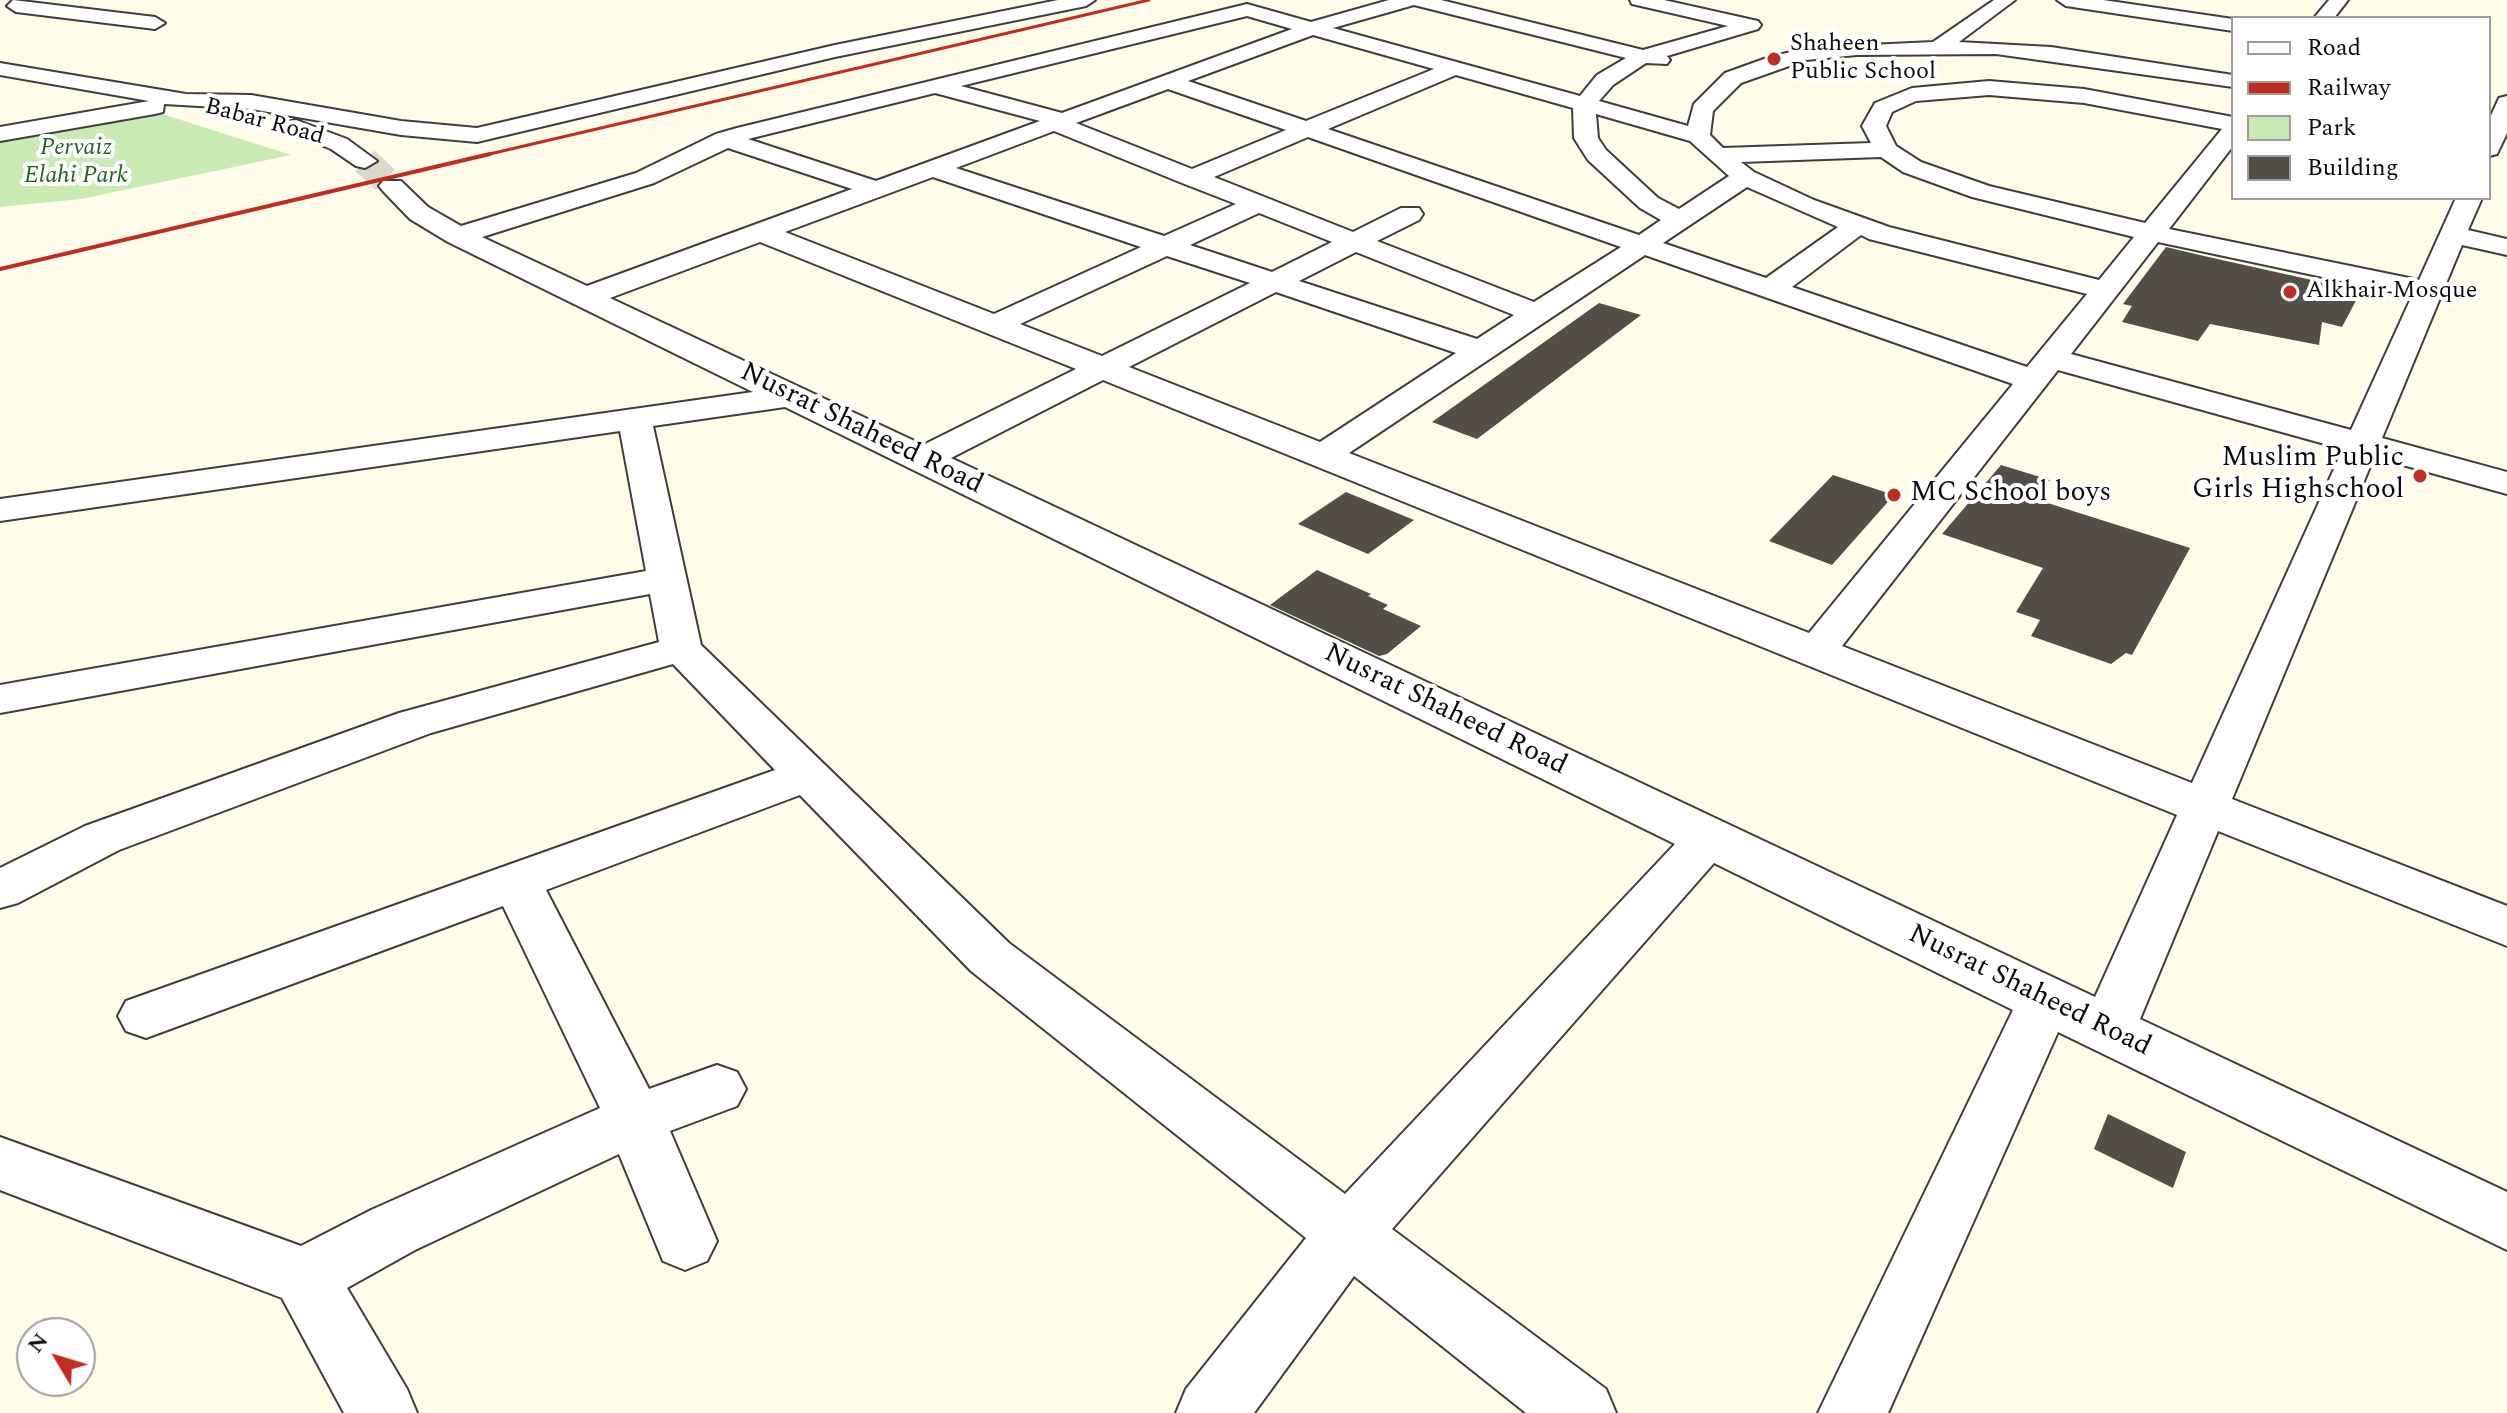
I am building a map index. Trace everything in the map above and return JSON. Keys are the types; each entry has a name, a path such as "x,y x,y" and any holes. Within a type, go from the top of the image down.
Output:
{"street":[{"path":"27,0 16,6 155,23"},
{"path":"0,69 186,101 251,102 401,128 477,135 835,51 1086,0"},
{"path":"585,297 1315,27 1410,0"},
{"path":"1418,0 1733,78"},
{"path":"1639,0 1759,27 1643,56 1605,80 1584,105 1586,138 1597,155 1641,197 1680,220"},
{"path":"1941,46 2006,0"},
{"path":"2066,0 2231,25"},
{"path":"2326,16 2339,0"},
{"path":"458,236 645,178 724,139 1247,10 1698,136 1745,177 1856,226 2106,290"},
{"path":"1797,35 1857,49"},
{"path":"1698,136 1702,109 1733,78 1787,58 1857,49 1941,46 2051,53 2231,81"},
{"path":"1884,48 1957,90"},
{"path":"1191,178 1454,68"},
{"path":"1167,81 1770,289 2042,369 2361,442 2507,483"},
{"path":"933,86 1059,121 1191,178 1537,314"},
{"path":"1886,150 1874,126 1883,108 1912,95 1957,90 2036,90 2231,124"},
{"name":"Babar Road","path":"0,134 186,101 217,113 299,128 339,144 379,174"},
{"path":"2491,144 2507,103"},
{"path":"1815,652 2231,133"},
{"path":"724,139 876,189"},
{"path":"1717,155 1886,150 1936,178 1981,192 2151,233 2430,291"},
{"path":"932,168 1481,351"},
{"name":"Nusrat Shaheed Road","path":"379,174 419,213 458,236 2507,1222"},
{"path":"1321,456 1745,177"},
{"path":"994,325 1257,204"},
{"path":"922,459 1410,214"},
{"path":"2461,217 2507,228"},
{"path":"2461,217 2507,247"},
{"path":"2108,1030 2461,217"},
{"path":"1770,289 1856,226"},
{"path":"760,232 2507,927"},
{"path":"0,510 791,396"},
{"path":"635,419 681,649 990,957 1581,1413"},
{"path":"0,699 666,579"},
{"path":"0,890 102,838 415,723 681,649"},
{"path":"146,1016 807,775"},
{"path":"1211,1413 1349,1233 1709,838"},
{"path":"516,881 635,1119 685,1241"},
{"path":"1853,1413 2045,1000"},
{"path":"305,1277 393,1230 635,1119 717,1089"},
{"path":"0,1163 305,1277 382,1413"}],"green space":[{"name":"Pervaiz Elahi Park","path":"156,112 291,155 81,199 0,207 0,138"}],"building":[{"path":"2166,247 2361,291 2342,327 2322,322 2319,345 2210,324 2198,341 2122,322 2132,306 2123,304"},
{"path":"1599,303 1641,315 1477,439 1432,422"},
{"path":"2001,465 2050,480 2035,499 2190,548 2132,655 2126,653 2111,664 2031,636 2040,620 2016,612 2043,568 1942,534"},
{"path":"1833,475 1894,495 1832,565 1769,541"},
{"path":"1346,492 1414,520 1368,554 1298,524"},
{"path":"1317,570 1371,594 1368,596 1388,605 1383,609 1421,626 1387,654 1379,656 1270,605"},
{"path":"2108,1114 2186,1152 2173,1188 2094,1149"}],"tunnel":[{"path":"365,161 392,186"}],"railway":[{"path":"481,156 1149,0"},
{"path":"0,269 490,154"}],"place":[{"name":"Shaheen Public School","path":"1774,59"},
{"name":"Alkhair Mosque","path":"2290,292"},
{"name":"Muslim Public Girls Highschool","path":"2420,476"},
{"name":"MC School boys","path":"1894,495"}]}
